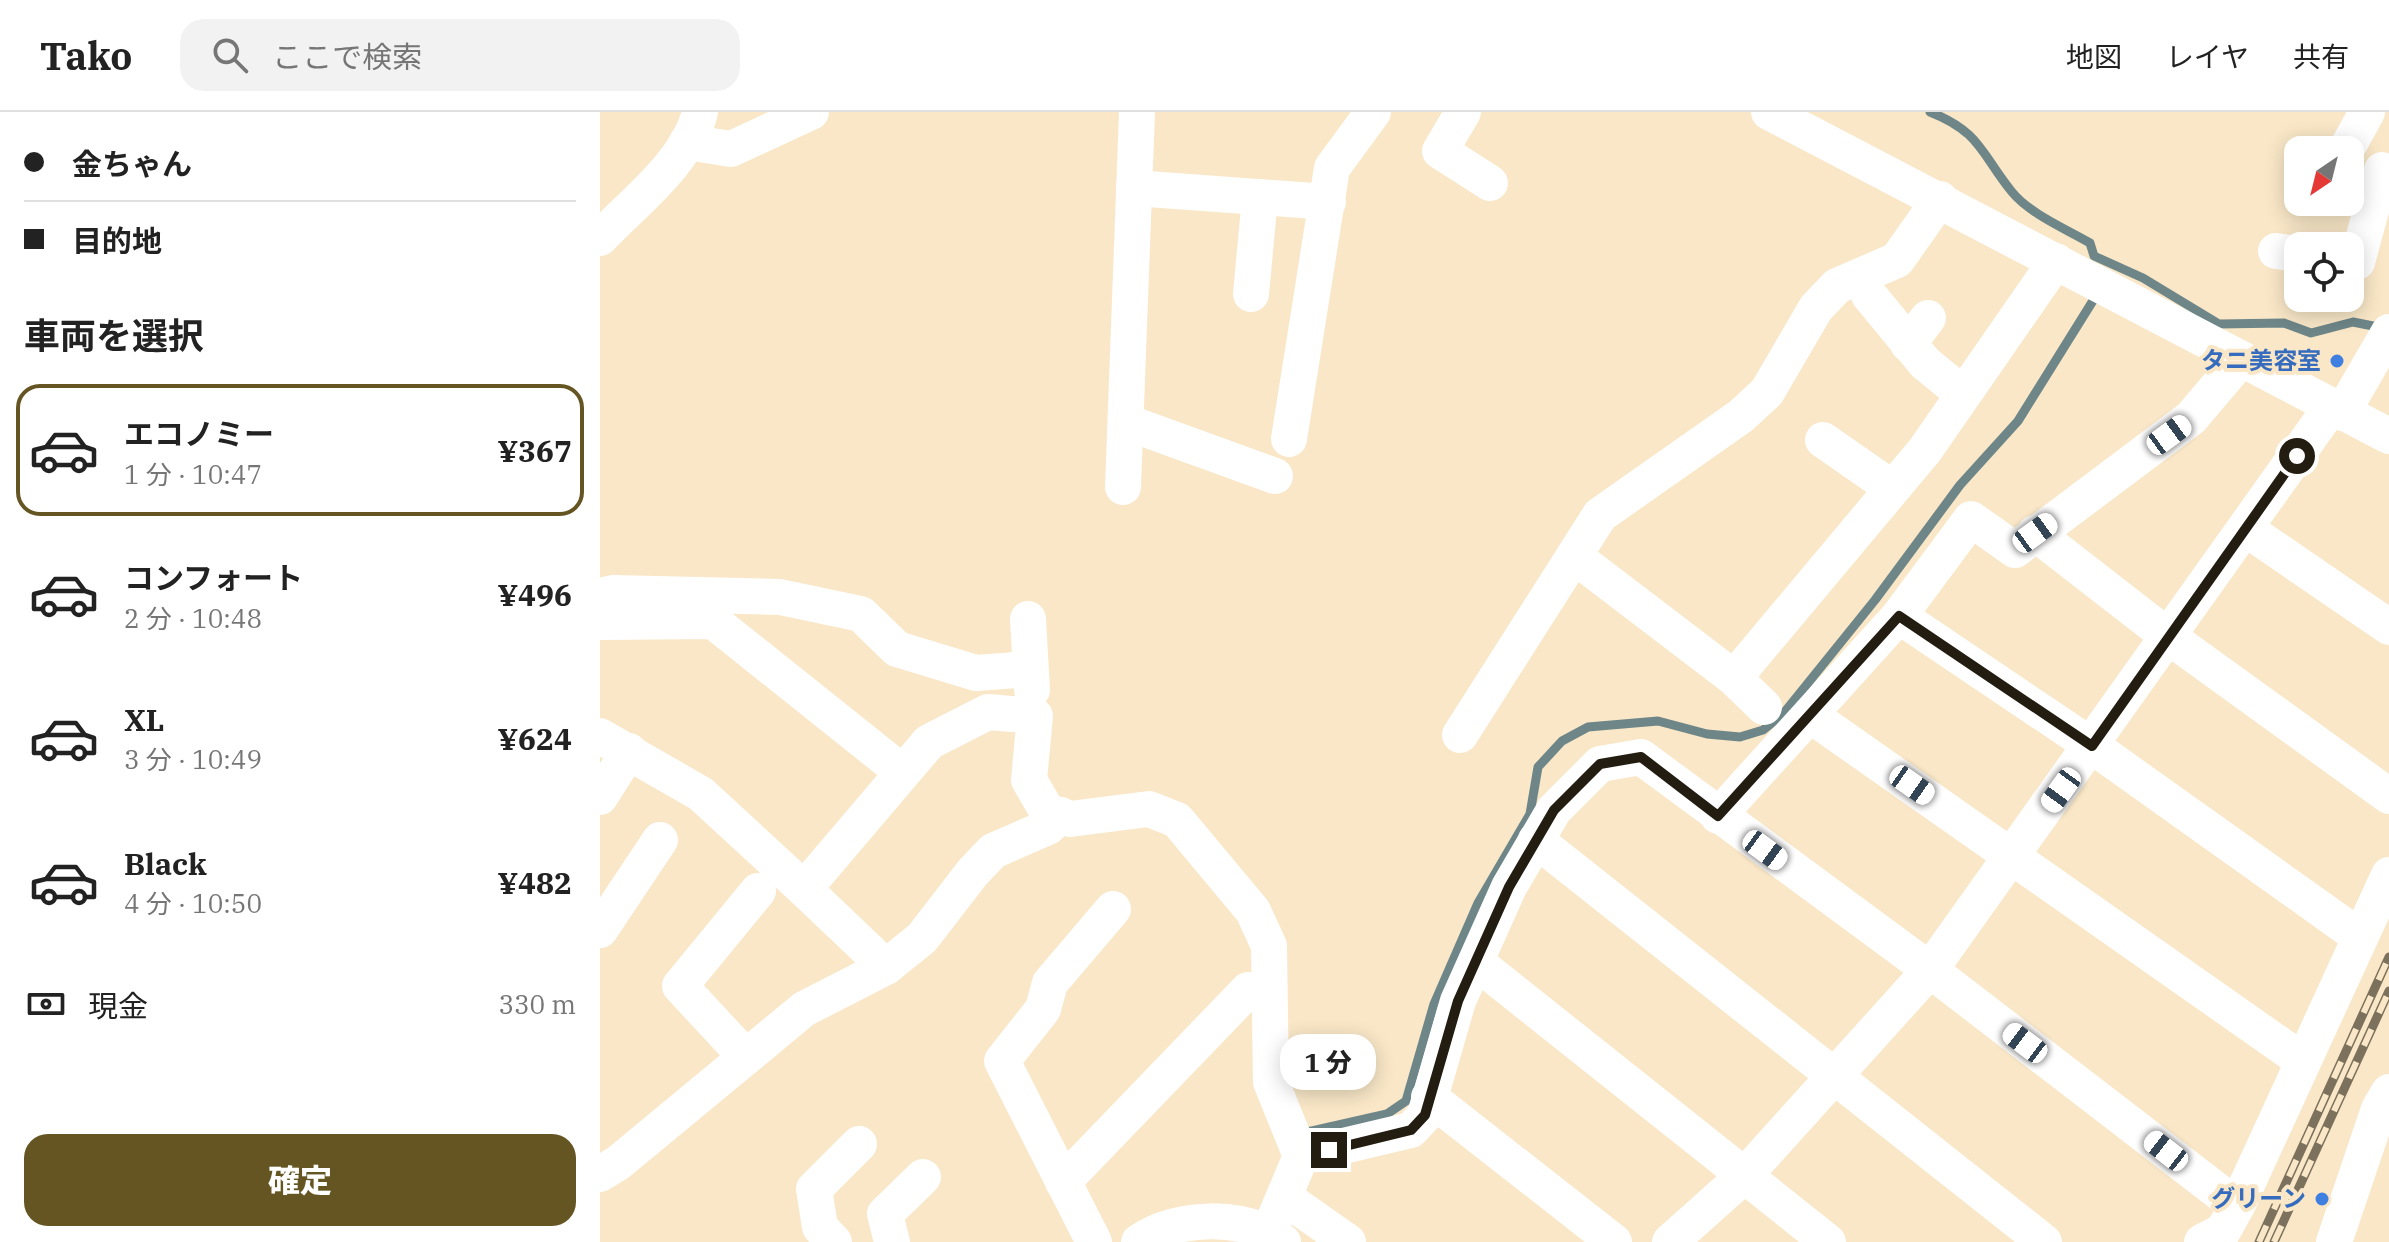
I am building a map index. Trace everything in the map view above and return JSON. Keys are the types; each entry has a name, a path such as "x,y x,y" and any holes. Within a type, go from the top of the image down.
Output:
{"street":[{"path":"600,238 694,127 731,149 811,112"},
{"path":"1123,487 1137,112"},
{"path":"1289,439 1332,168 1373,112"},
{"path":"1463,112 1440,151 1490,183"},
{"path":"1769,112 2389,436"},
{"path":"2354,136 2367,112"},
{"path":"2362,232 2374,168"},
{"path":"1134,188 1328,202"},
{"path":"1251,294 1260,197"},
{"path":"1460,735 1600,515 1741,416 1767,392 1816,308 1837,286 1897,260 1940,199"},
{"path":"1734,678 1925,450 2056,261"},
{"path":"1869,295 1918,331 1925,363 1963,394"},
{"path":"1670,1242 1745,1175 1930,970 2246,529 2337,410 2389,332"},
{"path":"1718,816 1899,616 1971,519 2015,550 2191,418 2241,359"},
{"path":"1126,422 1275,476"},
{"path":"1823,440 1892,488"},
{"path":"2246,529 2389,627"},
{"path":"2035,533 2169,637 2389,796"},
{"path":"1574,556 1734,678 1764,707"},
{"path":"600,596 613,593 780,597 861,614 897,649 976,673 1029,669"},
{"path":"1899,616 2092,746 2360,937"},
{"path":"1028,619 1029,669 1035,716 1029,780 1047,811 1070,819 1149,809 1177,820 1253,911 1269,946 1271,1082 1301,1156 1284,1197 1276,1237 1238,1223 1201,1222 1149,1235 1139,1242"},
{"path":"600,622 713,621 901,771"},
{"path":"804,889 901,771 929,742 988,712 1035,716"},
{"path":"1810,715 2014,855 2303,1061"},
{"path":"600,797 614,744 701,794 886,967"},
{"path":"1301,1156 1411,1130 1425,1115 1458,1001 1509,887 1554,810 1600,764 1641,757 1930,970 2237,1206"},
{"path":"606,1160 746,1057 804,1009 886,967 922,938 993,851 1048,827 1061,815"},
{"path":"600,930 660,840"},
{"path":"1536,840 2044,1242"},
{"path":"2202,1242 2223,1231 2237,1206 2389,875"},
{"path":"746,1057 680,986 758,891"},
{"path":"1094,1242 1002,1061 1043,1009 1050,983 1113,909"},
{"path":"1476,962 1828,1242"},
{"path":"1063,1182 1248,990"},
{"path":"2334,1242 2379,1109 2389,1092"},
{"path":"1429,1097 1614,1242"},
{"path":"834,1242 820,1227 814,1189 859,1144"},
{"path":"892,1242 885,1214 923,1177"},
{"path":"1284,1197 1348,1242"}],"waterway":[{"path":"1930,112 1970,136 2020,200 2038,214 2090,243 2094,256 2143,278 2219,324 2284,323 2311,333 2353,322 2383,328"},
{"path":"1303,1133 1387,1114 1406,1101 1434,1004 1478,903 1530,814 1538,767 1562,741 1588,727 1658,721 1707,734 1740,737 1763,730 1783,714 1875,600 1960,485 2018,421 2099,291"}],"railway":[{"path":"2259,1242 2389,957"},
{"path":"2274,1242 2389,991"}],"place":[{"name":"タニ美容室","path":"2337,361"},
{"name":"グリーン","path":"2322,1199"}],"route":[{"path":"1329,1150 1411,1130 1425,1115 1458,1001 1509,887 1554,810 1600,764 1641,757 1718,816 1899,616 2092,746 2297,456"}]}
